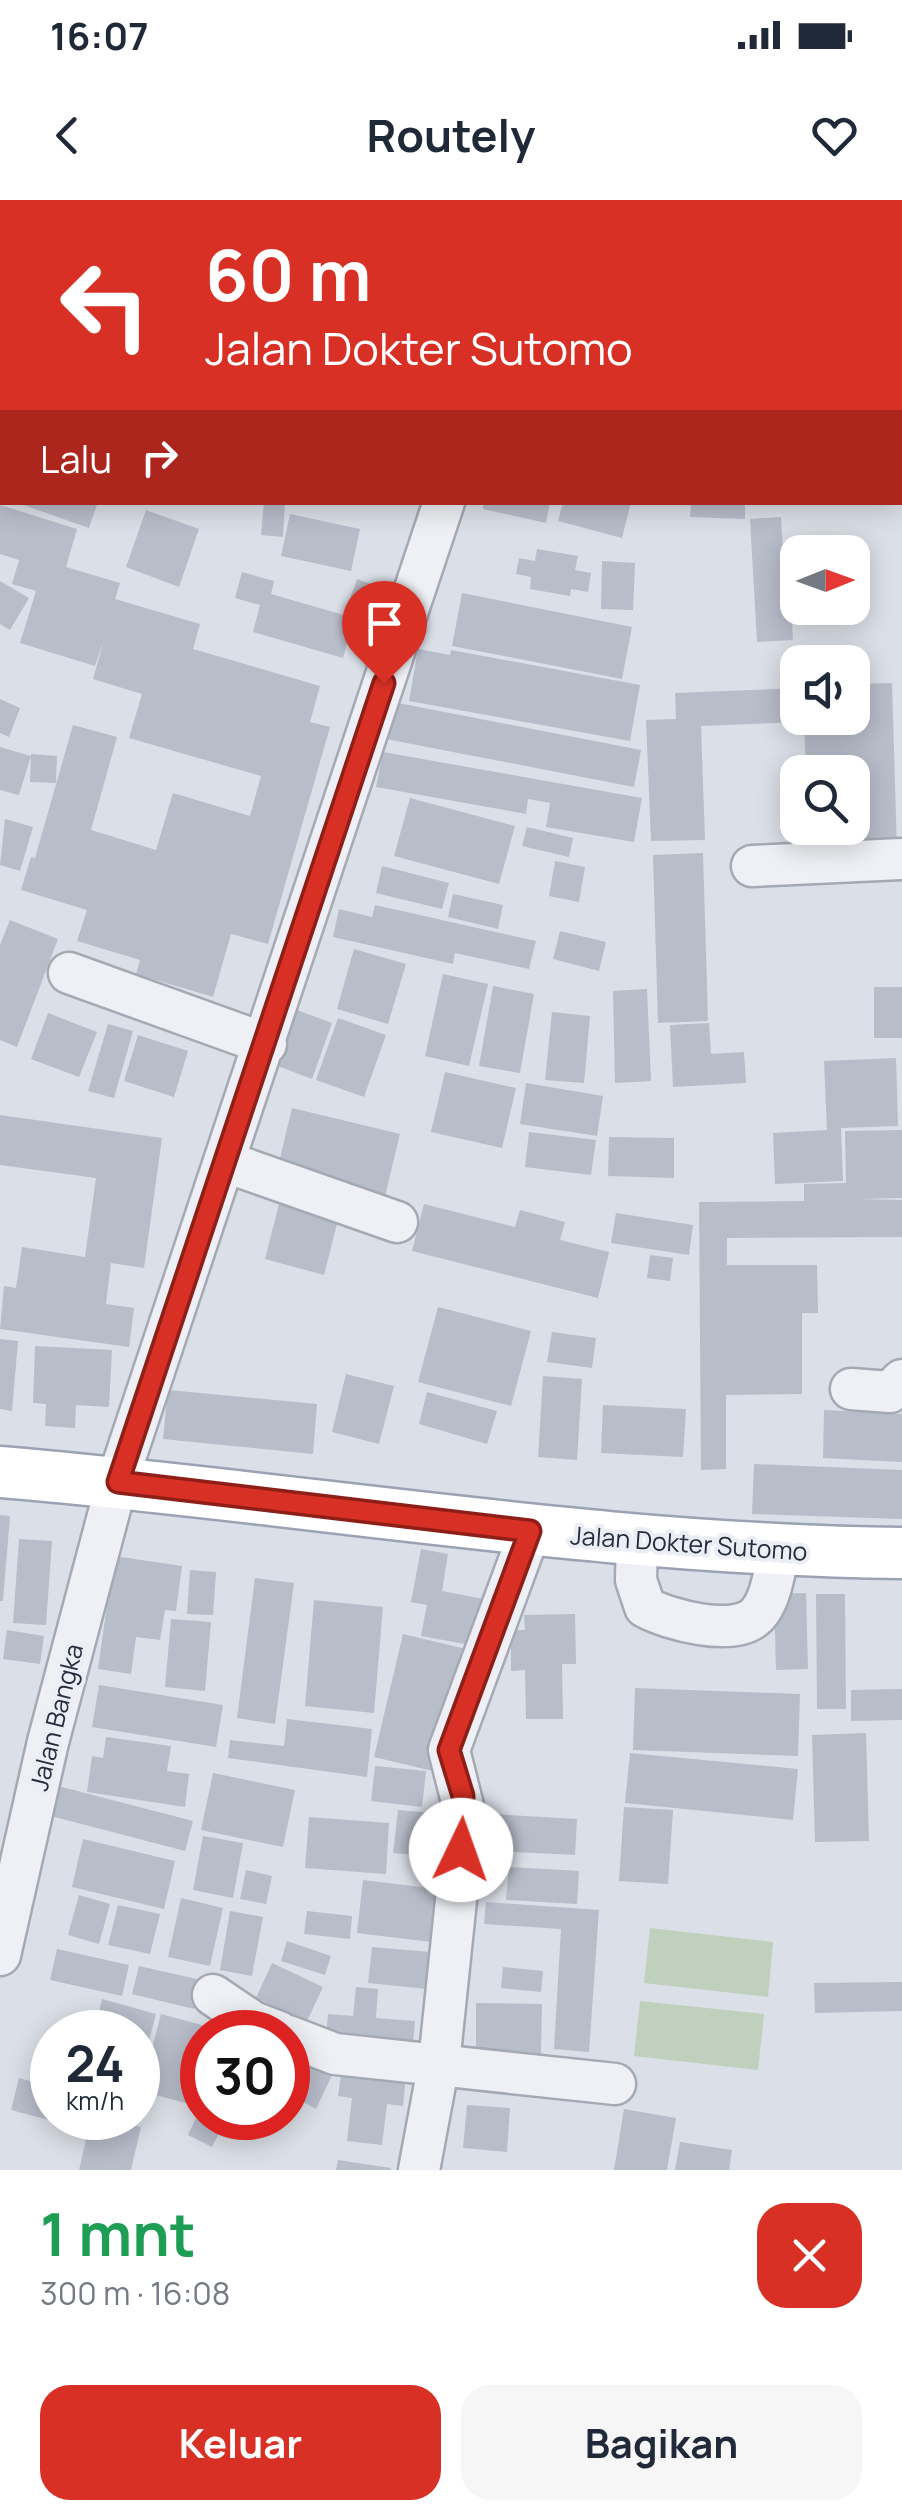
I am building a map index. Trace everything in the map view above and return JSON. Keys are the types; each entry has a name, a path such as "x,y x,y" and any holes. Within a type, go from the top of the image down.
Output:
{"main road":[{"name":"Jalan Dokter Sutomo","path":"0,1472 118,1482 530,1531 780,1549 902,1553"}],"street":[{"name":"Jalan Bangka","path":"0,1954 48,1742 118,1482 443,505"},
{"path":"752,866 902,859"},
{"path":"70,973 266,1044"},
{"path":"226,1162 396,1222"},
{"path":"851,1389 890,1392 902,1380"},
{"path":"419,2170 439,2063 465,1814 449,1750 530,1531"},
{"path":"637,1539 636,1580 645,1607 666,1618 702,1624 736,1625 755,1618 767,1599 780,1549"},
{"path":"213,1995 235,2010"},
{"path":"310,2045 334,2054 615,2084"}],"green space":[{"path":"650,1928 773,1942 768,1997 644,1983"},
{"path":"640,2001 764,2014 758,2070 634,2056"}],"building":[{"path":"0,505 77,529 66,567 120,583 115,599 200,624 193,649 320,686 310,722 330,727 268,944 231,934 213,997 136,974 140,960 77,941 87,910 21,890 31,857 35,858 73,725 117,737 91,830 156,850 173,793 250,816 261,776 129,738 142,694 93,679 104,640 95,666 20,643 36,591 12,584 19,560 0,554"},
{"path":"24,505 97,505 89,528"},
{"path":"264,505 285,505 283,537 261,535"},
{"path":"484,505 549,505 546,523 483,509"},
{"path":"562,505 630,505 622,538 558,521"},
{"path":"691,505 745,505 745,519 690,517"},
{"path":"146,510 199,529 179,587 126,567"},
{"path":"290,514 360,529 351,571 281,556"},
{"path":"781,517 780,625 792,625 793,640 757,642 750,519"},
{"path":"537,549 578,556 575,570 591,573 588,592 571,589 570,596 530,589 531,577 516,574 519,558 535,561"},
{"path":"602,561 635,563 633,610 601,609"},
{"path":"242,572 274,581 271,594 354,618 343,658 253,632 260,605 235,598"},
{"path":"357,579 387,590 380,609 350,599"},
{"path":"0,581 29,598 10,630 0,624"},
{"path":"462,593 632,627 622,679 452,646"},
{"path":"418,649 450,655 451,650 640,685 630,741 409,701"},
{"path":"892,683 897,850 808,853 808,845 870,845 870,755 805,755 805,735 870,735 870,684"},
{"path":"780,689 780,723 701,726 705,840 651,841 646,720 676,719 675,693"},
{"path":"0,699 20,708 9,737 0,733"},
{"path":"393,702 641,750 634,787 386,739"},
{"path":"0,747 31,756 19,795 0,790"},
{"path":"383,752 642,798 634,842 546,827 550,803 528,799 526,814 376,787"},
{"path":"31,754 57,756 56,783 30,782"},
{"path":"410,798 515,826 499,884 394,856"},
{"path":"5,819 33,827 20,871 0,865"},
{"path":"527,827 573,838 569,857 522,846"},
{"path":"703,853 708,1021 658,1023 653,855"},
{"path":"555,861 585,867 579,902 549,896"},
{"path":"382,866 449,883 442,909 376,893"},
{"path":"453,894 503,905 498,929 448,917"},
{"path":"375,905 536,941 529,969 455,953 453,964 333,937 339,909 372,917"},
{"path":"10,920 58,939 17,1047 0,1040 0,945"},
{"path":"560,931 606,942 599,971 553,959"},
{"path":"354,949 406,964 388,1024 337,1009"},
{"path":"443,974 488,984 469,1066 425,1056"},
{"path":"493,986 534,994 520,1073 479,1066"},
{"path":"874,987 902,987 902,1038 874,1038"},
{"path":"647,989 651,1081 615,1083 613,991"},
{"path":"294,1009 332,1023 312,1079 275,1065"},
{"path":"552,1012 590,1016 584,1083 545,1080"},
{"path":"48,1013 97,1032 79,1077 31,1059"},
{"path":"338,1018 386,1035 364,1097 316,1080"},
{"path":"709,1023 711,1054 744,1052 746,1083 673,1087 670,1025"},
{"path":"108,1024 133,1031 114,1098 88,1091"},
{"path":"138,1035 188,1051 174,1097 124,1081"},
{"path":"896,1058 898,1126 841,1128 843,1181 775,1184 773,1133 827,1130 824,1061"},
{"path":"445,1072 516,1088 502,1148 431,1132"},
{"path":"526,1083 603,1096 597,1136 520,1124"},
{"path":"292,1108 400,1134 385,1196 277,1171"},
{"path":"0,1115 162,1138 144,1268 111,1263 106,1304 134,1308 129,1347 0,1329 4,1286 16,1288 22,1247 85,1257 96,1178 0,1165"},
{"path":"902,1130 902,1198 858,1199 902,1200 902,1237 727,1238 727,1265 817,1265 818,1313 802,1313 802,1394 726,1395 726,1469 701,1470 699,1202 804,1201 804,1184 846,1183 845,1131"},
{"path":"529,1132 596,1140 591,1175 525,1167"},
{"path":"609,1137 674,1138 674,1178 608,1176"},
{"path":"279,1204 338,1220 324,1275 265,1259"},
{"path":"424,1204 515,1227 520,1210 565,1222 560,1240 609,1252 598,1298 412,1251"},
{"path":"616,1213 693,1225 689,1255 611,1243"},
{"path":"650,1255 673,1258 670,1281 647,1278"},
{"path":"438,1307 531,1331 511,1406 418,1382"},
{"path":"552,1332 596,1338 592,1368 547,1362"},
{"path":"0,1339 18,1341 12,1411 0,1409"},
{"path":"35,1346 112,1350 109,1407 76,1405 75,1428 45,1426 46,1404 33,1403"},
{"path":"346,1374 394,1386 379,1444 332,1432"},
{"path":"543,1376 582,1379 577,1460 538,1457"},
{"path":"168,1390 317,1404 313,1454 163,1439"},
{"path":"427,1392 497,1411 487,1444 419,1424"},
{"path":"603,1405 686,1409 683,1457 601,1453"},
{"path":"824,1410 902,1414 902,1462 823,1458"},
{"path":"754,1464 902,1470 902,1519 752,1514"},
{"path":"0,1515 10,1516 3,1601 0,1601"},
{"path":"19,1539 52,1541 46,1625 13,1623"},
{"path":"421,1549 448,1554 442,1591 484,1599 476,1646 421,1636 427,1605 411,1602"},
{"path":"114,1556 182,1566 176,1611 165,1610 160,1640 136,1637 131,1674 98,1669"},
{"path":"190,1570 216,1572 213,1615 187,1614"},
{"path":"255,1578 294,1583 275,1724 237,1718"},
{"path":"806,1593 808,1669 776,1670 774,1594"},
{"path":"816,1594 845,1594 846,1709 817,1709"},
{"path":"314,1600 383,1607 374,1713 305,1706"},
{"path":"575,1614 576,1664 562,1664 563,1719 526,1719 525,1670 511,1671 511,1630 525,1630 524,1615"},
{"path":"171,1619 211,1622 205,1691 165,1687"},
{"path":"7,1630 44,1636 40,1664 3,1659"},
{"path":"403,1634 466,1649 437,1772 374,1757"},
{"path":"99,1685 223,1705 216,1747 92,1727"},
{"path":"635,1688 800,1694 798,1756 633,1750"},
{"path":"902,1689 902,1720 851,1721 851,1690"},
{"path":"287,1719 372,1729 367,1777 228,1758 230,1740 284,1746"},
{"path":"866,1733 869,1841 815,1842 812,1735"},
{"path":"106,1737 171,1746 167,1771 189,1774 185,1807 87,1792 92,1756 103,1758"},
{"path":"630,1753 798,1769 793,1820 625,1803"},
{"path":"375,1766 426,1771 422,1807 371,1801"},
{"path":"213,1773 295,1790 283,1847 201,1830"},
{"path":"58,1786 193,1821 185,1851 51,1816"},
{"path":"624,1807 673,1810 668,1884 619,1881"},
{"path":"398,1810 452,1815 448,1858 393,1853"},
{"path":"493,1814 577,1819 575,1855 491,1851"},
{"path":"309,1817 389,1823 386,1874 305,1868"},
{"path":"203,1836 243,1843 233,1898 193,1890"},
{"path":"83,1839 175,1861 164,1909 72,1887"},
{"path":"509,1867 579,1871 577,1904 506,1900"},
{"path":"246,1870 272,1876 266,1904 240,1899"},
{"path":"363,1880 446,1890 440,1943 357,1933"},
{"path":"79,1895 110,1904 99,1944 68,1935"},
{"path":"181,1898 223,1908 210,1966 168,1957"},
{"path":"486,1902 599,1910 589,2052 554,2049 561,1929 484,1924"},
{"path":"118,1905 160,1914 150,1954 108,1945"},
{"path":"230,1911 263,1917 252,1976 220,1970"},
{"path":"307,1911 352,1916 350,1939 304,1934"},
{"path":"287,1941 331,1956 325,1975 281,1961"},
{"path":"372,1947 430,1952 427,1989 368,1983"},
{"path":"57,1949 129,1965 122,1996 50,1980"},
{"path":"272,1963 323,1987 310,2015 310,2010 283,2010 256,1998"},
{"path":"139,1966 201,1980 194,2009 132,1994"},
{"path":"503,1967 543,1971 541,1992 501,1988"},
{"path":"902,1982 902,2011 815,2013 814,1983"},
{"path":"356,1987 378,1989 376,2018 415,2021 413,2044 326,2038 328,2014 353,2016"},
{"path":"102,1999 142,2010 99,2010"},
{"path":"476,2003 542,2004 541,2054 476,2052"},
{"path":"161,2014 180,2019 180,2102 160,2096"},
{"path":"310,2059 334,2071 316,2109 310,2106"},
{"path":"342,2068 406,2076 403,2106 387,2104 382,2145 347,2141 352,2098 338,2096"},
{"path":"19,2078 30,2081 30,2115 11,2110"},
{"path":"467,2105 510,2108 507,2152 463,2148"},
{"path":"624,2109 676,2118 667,2170 614,2170"},
{"path":"86,2140 138,2140 131,2170 79,2170"},
{"path":"680,2142 732,2150 729,2170 675,2170"},
{"path":"338,2160 391,2168 336,2170"}],"route":[{"path":"384,683 118,1482 530,1531 449,1750 463,1796 461,1850"}]}
